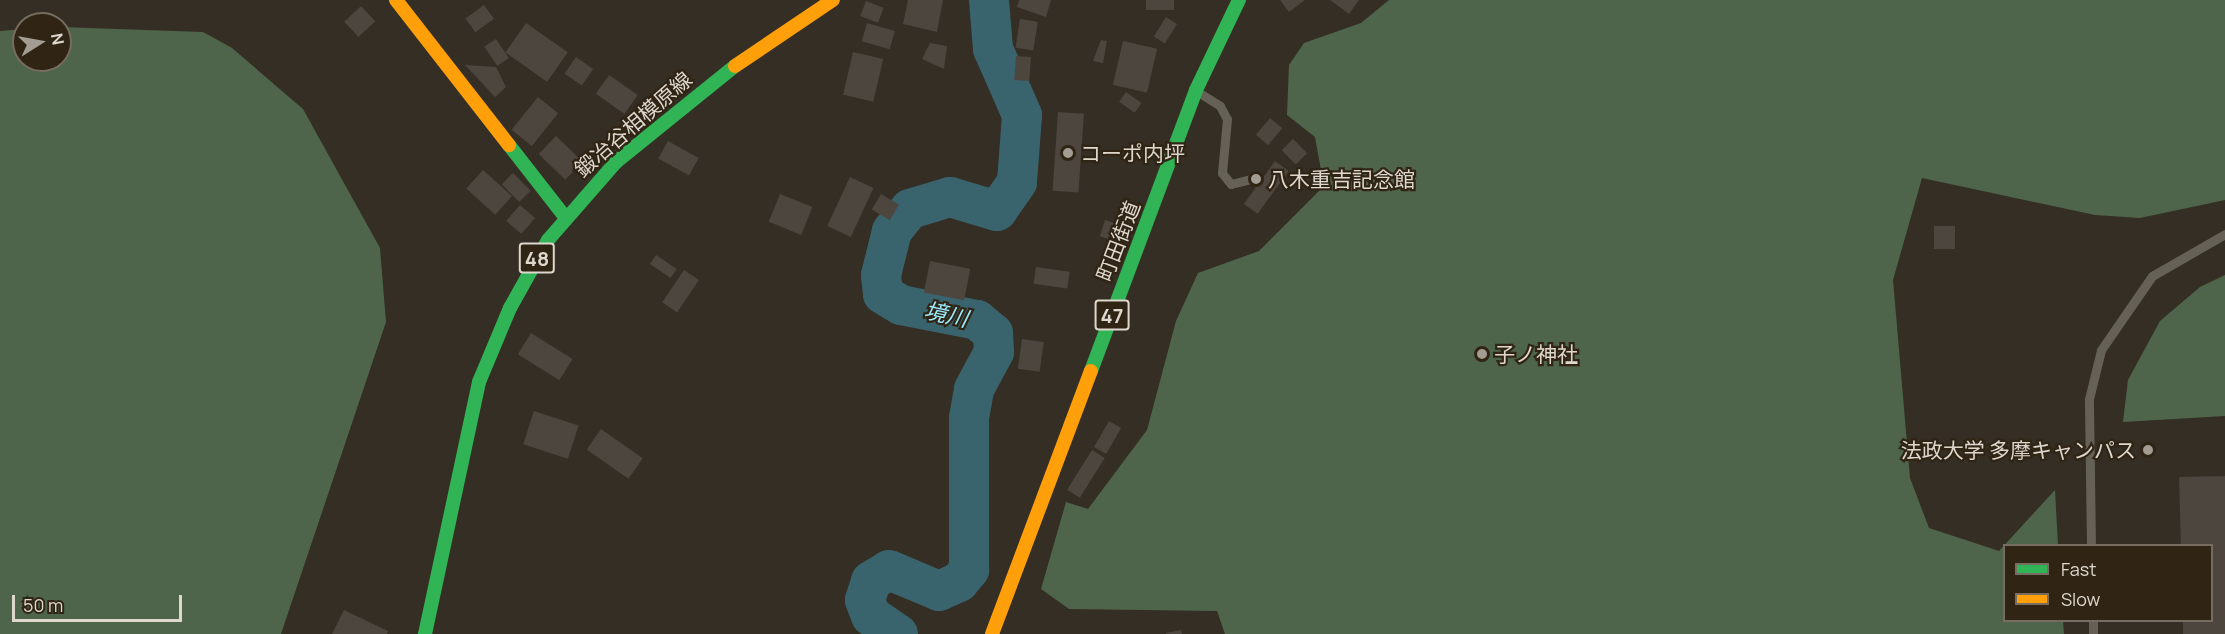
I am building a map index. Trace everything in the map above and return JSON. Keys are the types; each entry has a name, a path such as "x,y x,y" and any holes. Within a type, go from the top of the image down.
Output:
{"main road":[{"path":"396,0 565,217"},
{"name":"鍛冶谷相模原線","path":"424,634 479,382 515,299 565,217 654,131 763,44 833,0"},
{"name":"町田街道","path":"992,634 1196,90 1239,0"}],"lane":[{"path":"1196,90 1220,106 1227,119 1222,173 1231,184 1251,179"},
{"path":"2091,544 2089,399 2101,350 2152,276 2225,234"}],"green space":[{"path":"1389,0 2225,0 2225,200 2140,218 2095,215 1922,178 1893,280 1910,478 1929,528 1999,551 2003,547 2003,622 2063,622 2064,634 1225,634 1217,611 1069,609 1041,589 1066,502 1088,509 1147,430 1176,321 1198,273 1259,251 1324,186 1315,137 1287,115 1289,65 1304,43 1361,23"},
{"path":"72,27 203,32 232,48 303,109 380,248 386,322 281,634 0,634 0,31 12,30 12,72 72,72"},
{"path":"2225,275 2225,416 2123,422 2128,380 2160,321 2200,287"},
{"path":"2055,490 2058,544 2005,544"}],"building":[{"path":"908,0 943,0 937,32 903,24"},
{"path":"1019,0 1051,0 1046,17 1017,7"},
{"path":"1146,0 1174,0 1174,10 1146,10"},
{"path":"1280,0 1305,0 1289,12"},
{"path":"1330,0 1359,0 1349,14"},
{"path":"866,1 884,8 878,23 860,16"},
{"path":"484,5 494,19 475,32 465,19"},
{"path":"361,6 375,21 359,37 344,22"},
{"path":"1166,17 1177,24 1165,43 1154,37"},
{"path":"1020,19 1038,22 1033,50 1015,48"},
{"path":"526,23 568,52 547,82 505,52"},
{"path":"867,23 895,31 890,49 862,41"},
{"path":"496,39 509,58 497,66 484,47"},
{"path":"1101,40 1107,41 1103,63 1093,61"},
{"path":"1123,41 1157,49 1147,93 1113,85"},
{"path":"930,43 947,46 944,69 922,59"},
{"path":"853,52 883,59 873,102 843,95"},
{"path":"1016,56 1031,57 1029,81 1014,80"},
{"path":"576,57 593,69 582,85 565,73"},
{"path":"465,65 496,67 506,87 495,97"},
{"path":"609,75 638,95 624,114 596,94"},
{"path":"1126,92 1142,103 1135,113 1119,102"},
{"path":"538,97 558,113 532,146 512,130"},
{"name":"コーポ内坪","path":"1058,112 1084,114 1078,193 1052,191"},
{"path":"1270,118 1282,128 1268,145 1256,135"},
{"path":"556,136 583,162 565,180 539,154"},
{"path":"1293,139 1307,153 1296,164 1282,150"},
{"path":"668,141 699,158 689,175 658,158"},
{"path":"1275,161 1289,171 1258,214 1244,204"},
{"path":"483,170 512,196 495,215 466,189"},
{"path":"513,173 531,191 519,202 502,184"},
{"path":"850,177 874,188 851,237 827,226"},
{"path":"780,194 812,207 801,235 769,222"},
{"path":"881,194 899,205 890,220 872,209"},
{"path":"520,205 535,218 521,234 506,221"},
{"path":"1105,220 1114,223 1108,239 1100,236"},
{"path":"1934,226 1955,226 1955,249 1934,249"},
{"path":"656,255 677,269 671,278 650,264"},
{"path":"930,261 970,269 964,300 924,292"},
{"path":"1036,267 1070,272 1067,289 1034,284"},
{"path":"684,270 699,280 677,312 662,302"},
{"path":"531,333 573,359 559,380 518,354"},
{"path":"1022,339 1044,342 1040,372 1018,369"},
{"path":"534,411 579,426 568,459 523,444"},
{"path":"1109,421 1121,428 1106,454 1094,447"},
{"path":"601,429 643,458 628,479 587,449"},
{"path":"1092,450 1105,458 1080,498 1067,490"},
{"path":"2225,476 2225,634 2183,634 2183,622 2213,622 2213,544 2181,544 2179,477"},
{"path":"344,610 388,631 387,634 332,634"},
{"path":"1181,630 1182,634 1166,634 1166,633"}],"waterway":[{"name":"境川","path":"898,634 871,616 865,600 871,581 889,570 939,591 959,582 969,570 969,418 974,389 994,352 993,333 977,320 901,305 883,294 881,275 892,231 910,209 950,197 997,211 1017,182 1022,115 993,49 989,0"}],"traffic: fast":[{"path":"1091,371 1196,90 1239,0"},
{"path":"425,634 479,382 510,308 548,240 616,162 735,66"},
{"path":"509,145 565,217"}],"traffic: slow":[{"path":"396,0 509,145"},
{"path":"735,66 833,0"},
{"path":"992,634 1091,371"}],"place":[{"name":"コーポ内坪","path":"1068,153"},
{"name":"八木重吉記念館","path":"1256,179"},
{"name":"子ノ神社","path":"1482,354"},
{"name":"法政大学 多摩キャンパス","path":"2148,450"}]}
